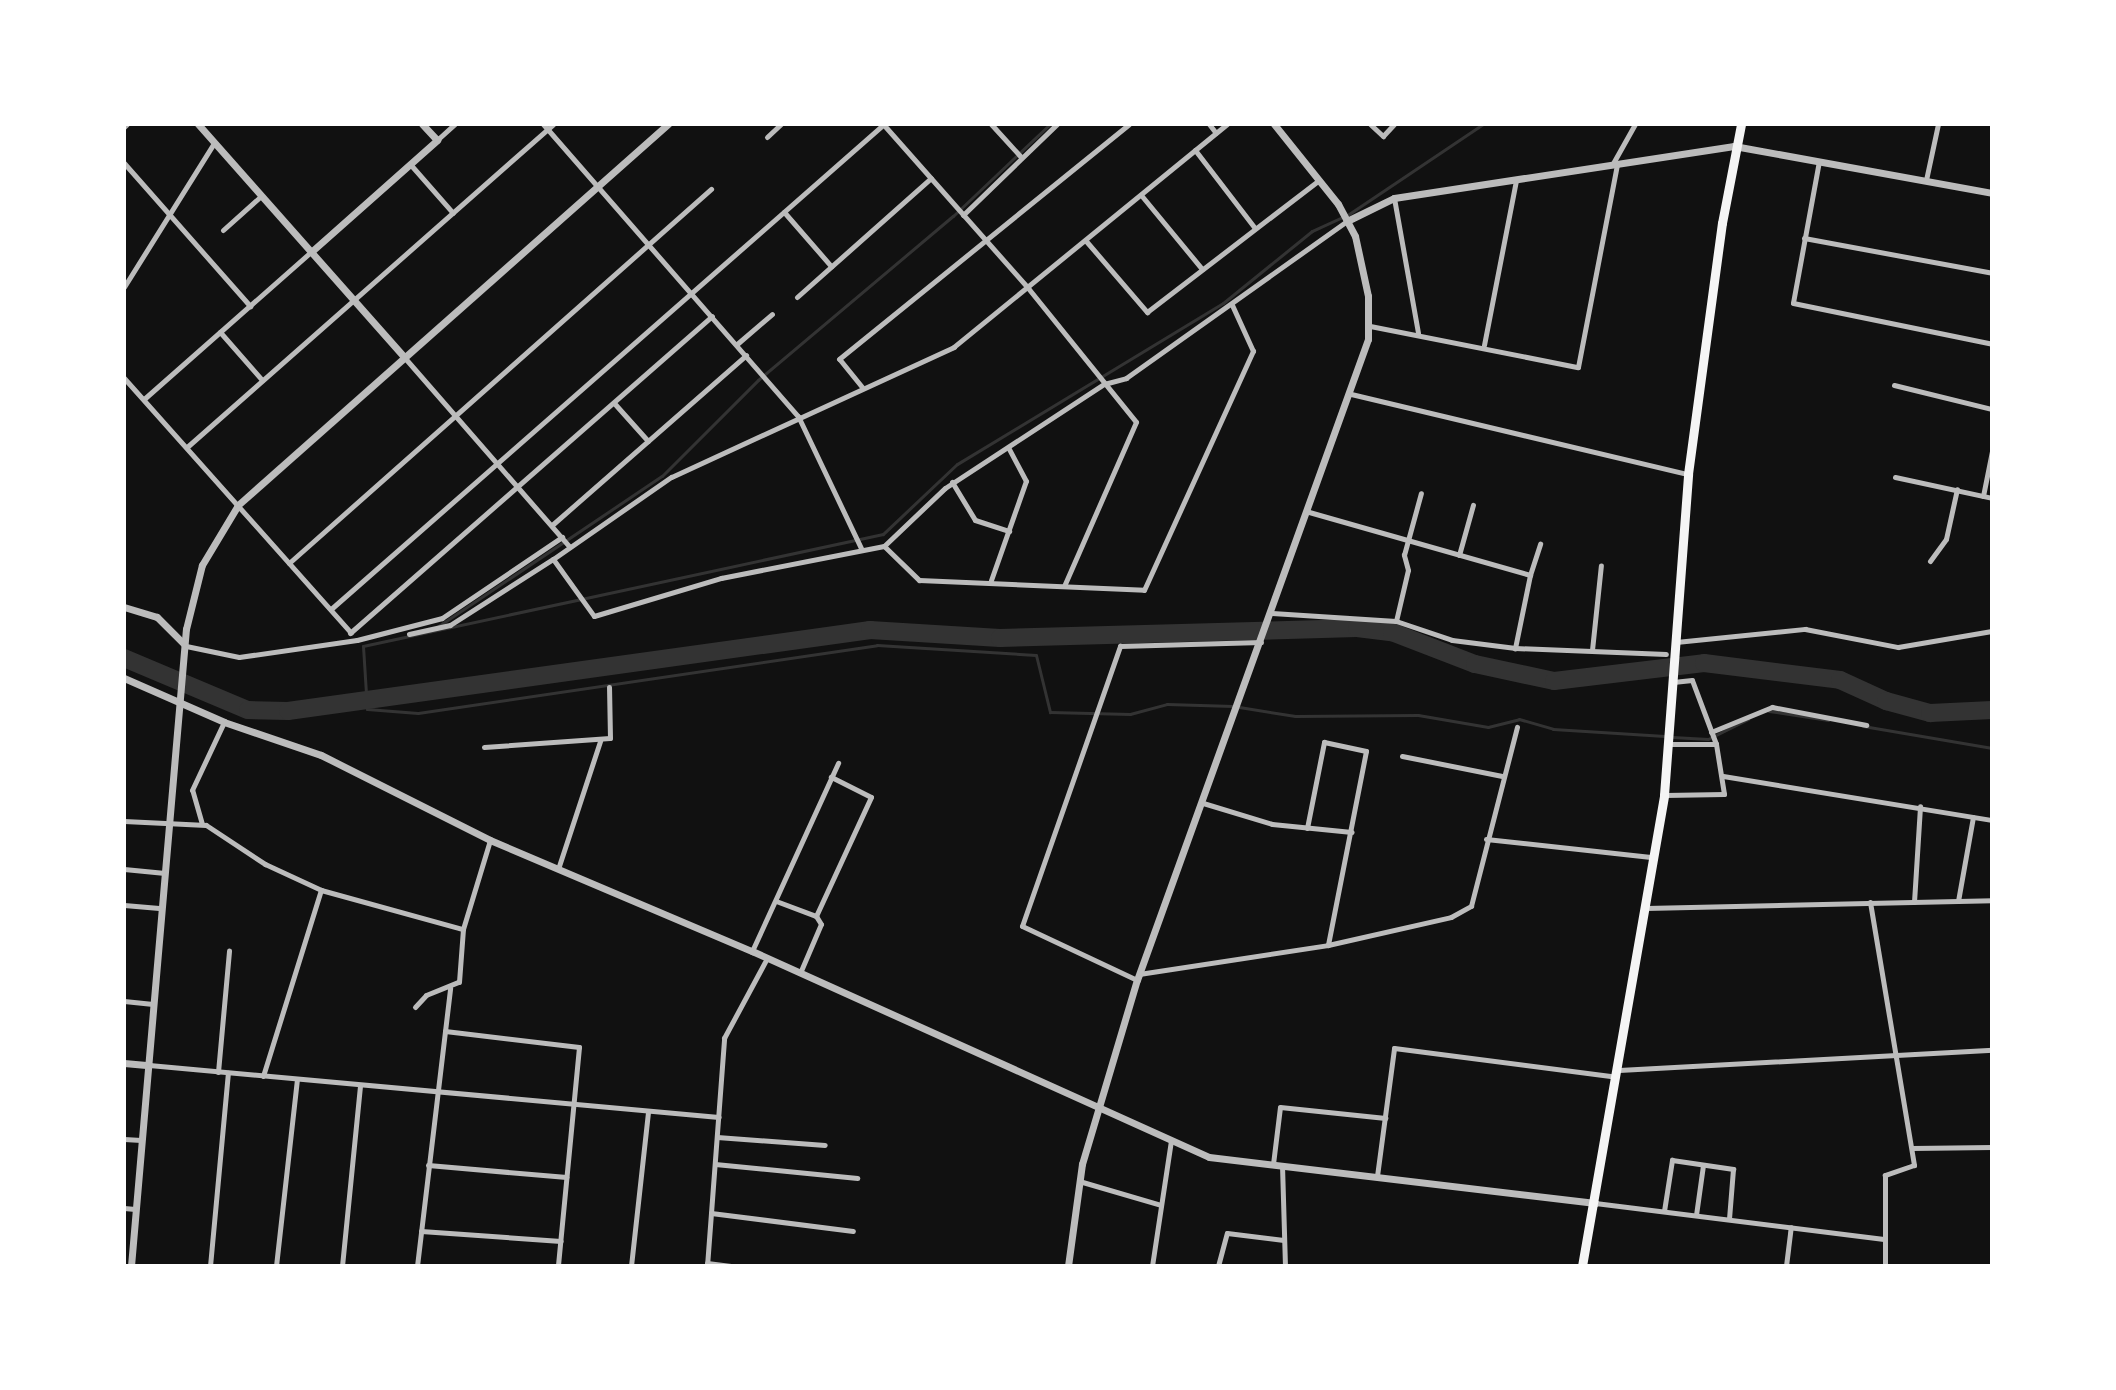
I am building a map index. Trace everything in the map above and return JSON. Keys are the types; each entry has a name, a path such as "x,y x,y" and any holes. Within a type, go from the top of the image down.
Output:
{"main road":[{"path":"1582,1266 1618,1074 1664,795 1688,474 1734,146 1741,124"}],"street":[{"path":"198,124 570,547"},
{"path":"422,124 437,140"},
{"path":"144,399 455,124"},
{"path":"131,1266 186,646 202,565 238,505 668,124"},
{"path":"767,137 781,124"},
{"path":"331,609 499,465 883,124 1028,288 1136,422 1064,586"},
{"path":"991,124 1021,157"},
{"path":"963,215 1057,124"},
{"path":"862,387 839,359 1129,124"},
{"path":"1209,124 1216,133"},
{"path":"409,634 450,625 553,559 671,477 798,416 954,347 1227,124"},
{"path":"1068,1266 1079,1181 1138,977 1309,512 1351,394 1370,326 1359,254 1347,221 1274,124"},
{"path":"1370,124 1383,136 1394,124"},
{"path":"1370,326 1484,345 1578,367 1614,164 1635,124"},
{"path":"1926,180 1938,124"},
{"path":"187,447 548,126 798,416 862,550"},
{"path":"124,287 171,217 214,143"},
{"path":"553,559 594,616 721,578 884,546 952,482 1104,384 1126,378 1347,221 1394,198 1734,146 1992,193"},
{"path":"1195,150 1254,227"},
{"path":"1819,160 1793,303 1992,344"},
{"path":"124,163 250,306"},
{"path":"410,164 453,213"},
{"path":"797,297 931,178"},
{"path":"1086,241 1147,312 1319,180"},
{"path":"1484,345 1516,181"},
{"path":"289,563 711,189"},
{"path":"1141,195 1202,269"},
{"path":"223,230 261,196"},
{"path":"1394,198 1418,333"},
{"path":"784,212 831,266"},
{"path":"1804,238 1992,273"},
{"path":"884,546 919,580 1144,590 1253,351 1232,305"},
{"path":"737,344 772,314"},
{"path":"350,633 712,316"},
{"path":"220,332 262,380"},
{"path":"552,525 746,355"},
{"path":"124,378 357,640"},
{"path":"1894,385 1992,409"},
{"path":"1351,394 1688,474"},
{"path":"614,403 648,441"},
{"path":"990,583 1026,481 1008,447"},
{"path":"1983,496 1992,451"},
{"path":"1895,477 1992,498"},
{"path":"952,482 975,520 1009,531"},
{"path":"1930,561 1946,539 1957,489"},
{"path":"1396,621 1408,570 1407,540 1421,493"},
{"path":"1459,555 1473,505"},
{"path":"1309,512 1530,575"},
{"path":"124,607 157,617 186,646 239,657 357,640 442,618 562,537"},
{"path":"1515,648 1530,575 1540,544"},
{"path":"1592,650 1601,565"},
{"path":"1272,613 1396,621 1452,640 1515,648 1666,654"},
{"path":"1676,642 1805,629 1898,647 1992,631"},
{"path":"1262,642 1120,646 1022,926 1138,977 1149,977 1328,945 1451,917 1471,906 1517,727"},
{"path":"124,678 224,722 321,755 490,840 752,951 1101,1112 1209,1157 1884,1239"},
{"path":"1664,795 1724,794 1716,744 1692,680 1673,687"},
{"path":"484,747 610,738 609,687"},
{"path":"1711,732 1772,707 1866,725"},
{"path":"202,824 192,790 224,722"},
{"path":"558,869 600,741"},
{"path":"1307,828 1324,742 1366,751 1328,945"},
{"path":"1668,744 1716,744"},
{"path":"1402,756 1502,776"},
{"path":"752,951 838,763"},
{"path":"1723,776 1992,820"},
{"path":"816,916 871,797 831,777"},
{"path":"1203,803 1272,824 1352,832"},
{"path":"1914,902 1920,806"},
{"path":"1958,901 1973,817"},
{"path":"124,821 202,824 265,864 321,890 463,929"},
{"path":"1486,839 1654,857"},
{"path":"415,1007 426,995 459,982 463,929 490,840"},
{"path":"124,869 166,873"},
{"path":"263,1076 321,890"},
{"path":"1646,908 1992,900"},
{"path":"775,901 816,916 821,924 800,973"},
{"path":"1870,902 1914,1165 1885,1175 1885,1266"},
{"path":"124,905 163,908"},
{"path":"218,1072 229,950"},
{"path":"733,1266 707,1265 724,1038 767,958"},
{"path":"417,1266 435,1092 450,988"},
{"path":"124,1001 154,1004"},
{"path":"445,1031 579,1047 558,1266"},
{"path":"1377,1176 1394,1048 1618,1074 1992,1050"},
{"path":"124,1063 719,1117"},
{"path":"210,1266 228,1073"},
{"path":"276,1266 297,1080"},
{"path":"342,1266 360,1085"},
{"path":"1285,1266 1278,1164 1280,1107 1385,1118"},
{"path":"631,1266 648,1111"},
{"path":"717,1137 825,1145"},
{"path":"124,1139 142,1140"},
{"path":"1152,1266 1171,1141"},
{"path":"1912,1148 1992,1147"},
{"path":"1664,1211 1672,1160 1733,1169 1729,1219"},
{"path":"715,1164 857,1178"},
{"path":"427,1165 566,1177"},
{"path":"1696,1215 1703,1165"},
{"path":"1079,1181 1161,1205"},
{"path":"124,1208 136,1209"},
{"path":"711,1213 853,1231"},
{"path":"1786,1266 1791,1227"},
{"path":"421,1231 561,1241"},
{"path":"1218,1266 1227,1233 1284,1240"},
{"path":"840,1266 852,1266"}],"waterway":[{"path":"437,627 662,476 758,380 953,216 1050,124"},
{"path":"1483,124 1349,214 1312,231 1223,303 957,464 883,534 363,646 367,709 418,713 877,645 1036,655 1050,712 1130,714 1167,704 1233,706 1295,716 1418,715 1488,727 1519,719 1553,729 1665,736"},
{"path":"124,658 248,710 288,711 870,630 1000,638 1357,628 1392,632 1475,664 1554,681 1704,663 1840,680 1886,701 1930,713 1992,710"},
{"path":"1769,711 1828,720"},
{"path":"1672,737 1708,739 1748,719"},
{"path":"1863,726 1992,748"}]}
